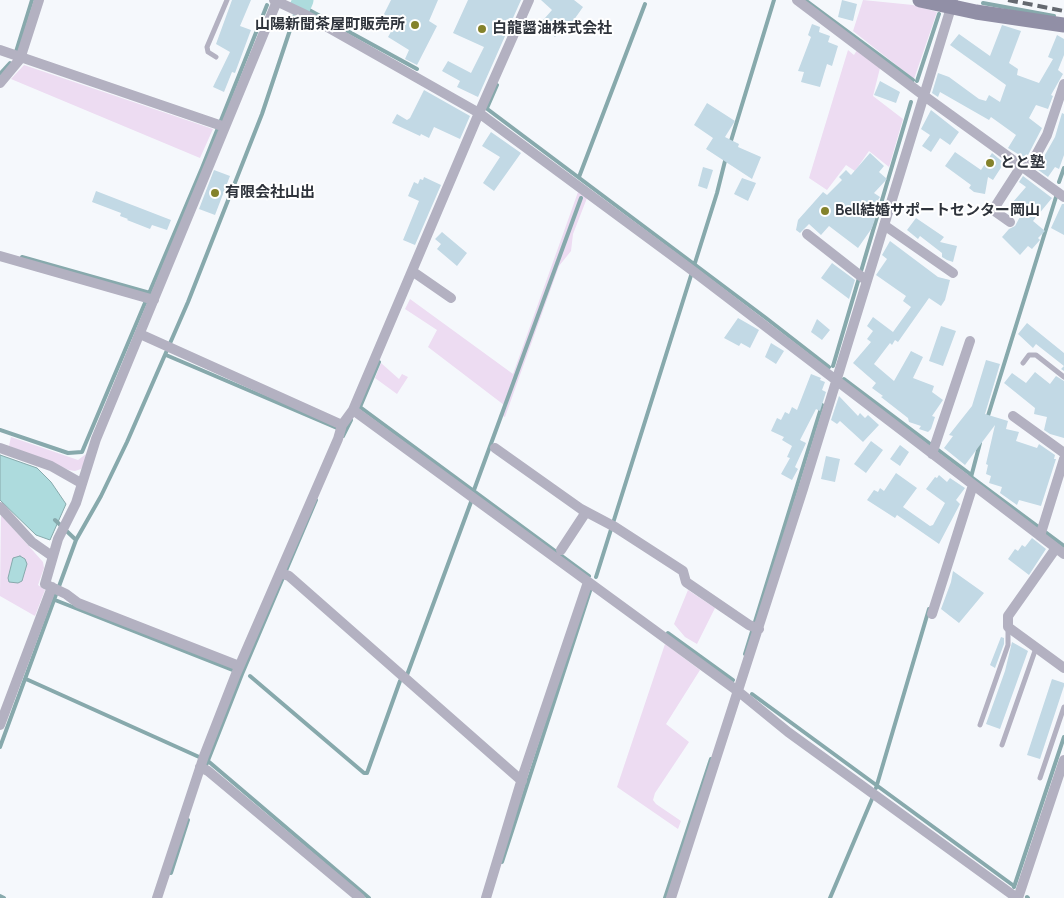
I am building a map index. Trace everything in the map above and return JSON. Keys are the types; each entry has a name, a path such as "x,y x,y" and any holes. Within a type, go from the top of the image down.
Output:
{"street":[{"path":"0,83 18,58 39,0"},
{"path":"157,898 238,670 285,575 341,428 353,410 415,273 479,113 528,0"},
{"path":"797,0 923,95 1064,197"},
{"path":"920,0 952,3 976,12 1064,25"},
{"path":"238,670 78,603 57,589 45,584 58,539 70,518 96,439 140,334 150,299 221,125 276,1 306,15 479,113 691,270 836,381 934,450 970,483 1042,532 1060,551 1008,616 1008,627 1064,668"},
{"path":"671,898 739,692 754,627 836,381 863,278 884,225 952,3"},
{"path":"0,50 18,58 221,125"},
{"path":"1010,222 993,210 1047,136 1064,84"},
{"path":"884,225 953,273"},
{"path":"807,234 863,278"},
{"path":"0,256 150,299"},
{"path":"415,273 451,298"},
{"path":"140,334 341,428"},
{"path":"934,450 970,342"},
{"path":"353,410 739,692 788,732 1018,898 1064,760"},
{"path":"1014,416 1064,453"},
{"path":"0,448 51,466 82,484"},
{"path":"495,448 586,512 612,525 683,571 686,582 754,627"},
{"path":"1042,532 1064,459"},
{"path":"932,614 970,483"},
{"path":"0,508 32,542 52,556"},
{"path":"561,550 586,512"},
{"path":"285,575 522,781"},
{"path":"486,898 522,781 588,582"},
{"path":"0,725 57,589"},
{"path":"203,765 360,898"}],"lane":[{"path":"216,57 208,52 207,47 227,0"},
{"path":"1023,363 1029,355 1036,355 1064,377"},
{"path":"980,725 1008,645 1008,627"},
{"path":"1002,745 1036,648"},
{"path":"1040,778 1064,707"}],"shaded area":[{"path":"863,0 913,5 937,12 914,79 853,31"},
{"path":"848,50 854,55 857,50 880,68 873,96 903,119 889,167 869,151 855,171 846,165 827,190 809,178"},
{"path":"24,65 213,129 200,158 11,79"},
{"path":"578,192 587,198 573,234 571,251 559,266 505,417 500,415 504,405 428,347 437,330 405,309 410,299 513,374"},
{"path":"381,363 399,379 402,374 408,377 397,394 375,378"},
{"path":"11,437 78,460 86,454 85,462 81,469 69,470 9,446"},
{"path":"1,515 43,562 44,568 38,585 45,590 35,616 0,596"},
{"path":"688,590 715,608 697,644 685,637 674,624"},
{"path":"665,644 700,670 666,724 689,742 655,793 653,800 681,821 678,829 617,787"}],"water":[{"path":"0,455 37,468 51,482 66,504 50,540 36,535 0,500"},
{"path":"20,556 25,559 27,564 22,581 18,583 9,582 8,578 13,558"}],"building":[{"path":"232,0 251,0 240,26 251,30 235,73 232,72 224,92 213,87 230,52 216,44"},
{"path":"391,0 438,0 429,21 437,26 417,65 405,59 409,50 388,37 396,23 383,16"},
{"name":"白龍醤油株式会社","path":"468,0 521,0 478,97 457,87 460,81 442,71 448,61 471,73 484,47 453,33"},
{"path":"541,0 574,0 583,7 571,24 568,22 555,37 549,32 546,35 537,27 552,10"},
{"path":"842,0 857,4 853,21 838,17"},
{"path":"812,24 820,27 819,32 830,36 828,42 838,46 832,66 827,64 820,87 801,82 804,72 798,71 811,37 808,35"},
{"path":"1002,25 1021,31 1009,63 1018,69 1017,75 1039,83 1053,59 1048,57 1057,35 1064,39 1064,55 1058,70 1063,74 1051,95 1053,96 1048,109 1036,105 1029,118 1042,128 1026,159 1008,148 1016,135 991,117 989,120 940,92 938,97 932,93 938,73 949,77 979,99 986,101 989,95 1000,102 1006,85 950,45 959,34 990,56"},
{"path":"880,81 900,92 896,103 874,95"},
{"path":"424,90 470,116 460,139 434,127 429,138 421,134 420,136 392,123 397,114 407,120 410,118"},
{"path":"707,103 735,121 725,137 739,144 738,147 761,157 752,179 706,149 713,138 694,125"},
{"path":"931,110 959,132 950,145 940,138 931,152 922,146 930,135 921,129"},
{"path":"1062,113 1064,114 1064,155 1059,169 1055,167 1048,177 1037,169 1055,137"},
{"path":"491,132 521,153 494,191 483,183 500,157 482,146"},
{"path":"955,152 981,170 992,153 1004,163 993,180 988,177 985,194 974,192 969,188 971,185 945,166"},
{"path":"870,153 884,166 879,172 887,179 874,193 880,197 878,200 881,202 872,228 858,248 829,226 821,235 809,224 800,233 796,230 798,220 823,192 827,195 842,180 839,177 846,170 851,175"},
{"path":"703,167 713,170 707,189 698,186"},
{"name":"有限会社山出","path":"214,170 230,176 215,215 199,209"},
{"path":"1023,176 1052,198 1033,221 1045,231 1038,238 1040,240 1032,249 1028,246 1020,255 1002,237 1009,229 1015,226 1021,215 1017,211 1020,208 1013,202 1026,187 1019,182"},
{"path":"424,177 441,185 415,245 403,240 419,201 408,196 414,182 418,184 420,179 423,180"},
{"path":"742,178 756,183 748,201 734,194"},
{"path":"96,191 171,220 167,230 152,225 150,229 127,220 120,216 121,213 92,202"},
{"path":"1062,204 1064,204 1064,235 1051,228"},
{"path":"916,218 944,237 940,242 957,246 953,262 942,257 942,253 920,236 918,239 907,230"},
{"path":"442,232 467,253 457,266 437,249 441,244 435,239"},
{"path":"890,241 938,277 950,280 945,300 941,306 929,298 898,342 895,340 892,345 890,343 874,364 894,381 911,351 923,357 913,378 934,386 932,392 943,400 932,416 935,417 928,432 919,429 921,426 909,422 908,418 881,397 883,396 872,388 876,383 853,363 871,342 867,339 873,331 867,326 873,317 893,332 911,307 903,301 906,296 876,275 887,259 882,255"},
{"path":"832,263 855,280 849,299 821,278"},
{"path":"738,318 759,330 750,348 741,343 739,346 724,338"},
{"path":"817,319 830,330 822,340 811,332"},
{"path":"1027,323 1064,353 1064,366 1036,344 1033,348 1018,334"},
{"path":"941,326 956,331 943,366 929,361"},
{"path":"771,343 784,351 776,364 765,357"},
{"path":"986,360 1000,364 985,414 1008,421 1006,429 1019,432 1016,441 1037,448 1039,444 1055,455 1054,459 1056,459 1041,506 1019,500 1017,505 1000,493 1002,487 989,483 991,476 986,474 988,465 986,464 995,425 965,465 944,448 953,436 949,435 972,406"},
{"path":"1035,372 1050,384 1056,376 1064,381 1064,438 1044,430 1047,417 1034,414 1035,408 1004,383 1012,373 1026,383"},
{"path":"811,374 825,382 822,390 826,392 820,411 816,409 800,440 806,443 795,467 798,469 792,480 781,474 790,458 787,457 792,446 782,440 784,437 771,431 777,418 781,420 785,412 789,414 792,407 797,410"},
{"path":"839,396 858,416 860,413 865,418 868,415 879,425 863,442 840,421 837,424 831,420"},
{"path":"871,441 883,450 866,473 854,464"},
{"path":"900,445 909,452 900,466 890,459"},
{"path":"826,456 840,459 835,482 821,479"},
{"path":"896,473 917,488 903,507 930,526 933,525 945,503 926,489 935,477 937,478 939,475 947,482 950,478 965,488 956,500 960,504 939,544 897,515 895,518 867,500 874,490 878,492 880,488 884,491"},
{"path":"1032,538 1046,549 1029,575 1008,559 1015,549 1018,551 1022,545 1025,547"},
{"path":"953,571 984,593 959,623 941,609"},
{"path":"1001,637 1004,638 1004,644 995,668 990,665"},
{"path":"1012,642 1028,651 1000,729 986,724 1005,671"},
{"path":"1052,679 1064,683 1064,686 1040,759 1027,755"}],"waterway":[{"path":"15,55 32,0"},
{"path":"300,7 303,0"},
{"path":"730,144 774,0"},
{"path":"805,0 913,80"},
{"path":"983,3 1054,16"},
{"path":"579,177 645,4"},
{"path":"0,430 68,453 82,452 202,168 267,5"},
{"path":"300,5 417,69"},
{"path":"917,81 939,14"},
{"path":"76,540 101,496 127,442 188,302 262,114 295,15"},
{"path":"0,74 10,63"},
{"path":"487,108 497,85"},
{"path":"833,366 911,102"},
{"path":"486,108 829,367"},
{"path":"596,577 717,193 726,157"},
{"path":"1059,182 1064,168"},
{"path":"987,419 1056,197"},
{"path":"474,490 581,198"},
{"path":"22,257 150,293"},
{"path":"166,355 337,428"},
{"path":"379,362 360,407 589,576"},
{"path":"844,379 970,474"},
{"path":"745,654 822,405"},
{"path":"343,436 351,420"},
{"path":"970,481 980,443"},
{"path":"970,476 1064,546"},
{"path":"205,768 242,674 316,500"},
{"path":"407,675 471,502"},
{"path":"0,747 76,540 55,520"},
{"path":"502,862 590,591"},
{"path":"55,600 235,671"},
{"path":"876,788 929,609"},
{"path":"668,633 733,680"},
{"path":"250,676 364,773 367,773 400,681"},
{"path":"26,679 208,761 369,898"},
{"path":"752,694 1014,886"},
{"path":"1014,887 1064,737"},
{"path":"665,898 711,759"},
{"path":"830,898 872,799"},
{"path":"171,873 188,820"},
{"path":"0,896 4,898"}],"railway":[{"path":"1008,0 1064,11"}],"place":[{"name":"山陽新聞茶屋町販売所","path":"415,25"},
{"name":"白龍醤油株式会社","path":"482,29"},
{"name":"とと塾","path":"990,163"},
{"name":"有限会社山出","path":"215,193"},
{"name":"Bell結婚サポートセンター岡山","path":"825,211"}]}
